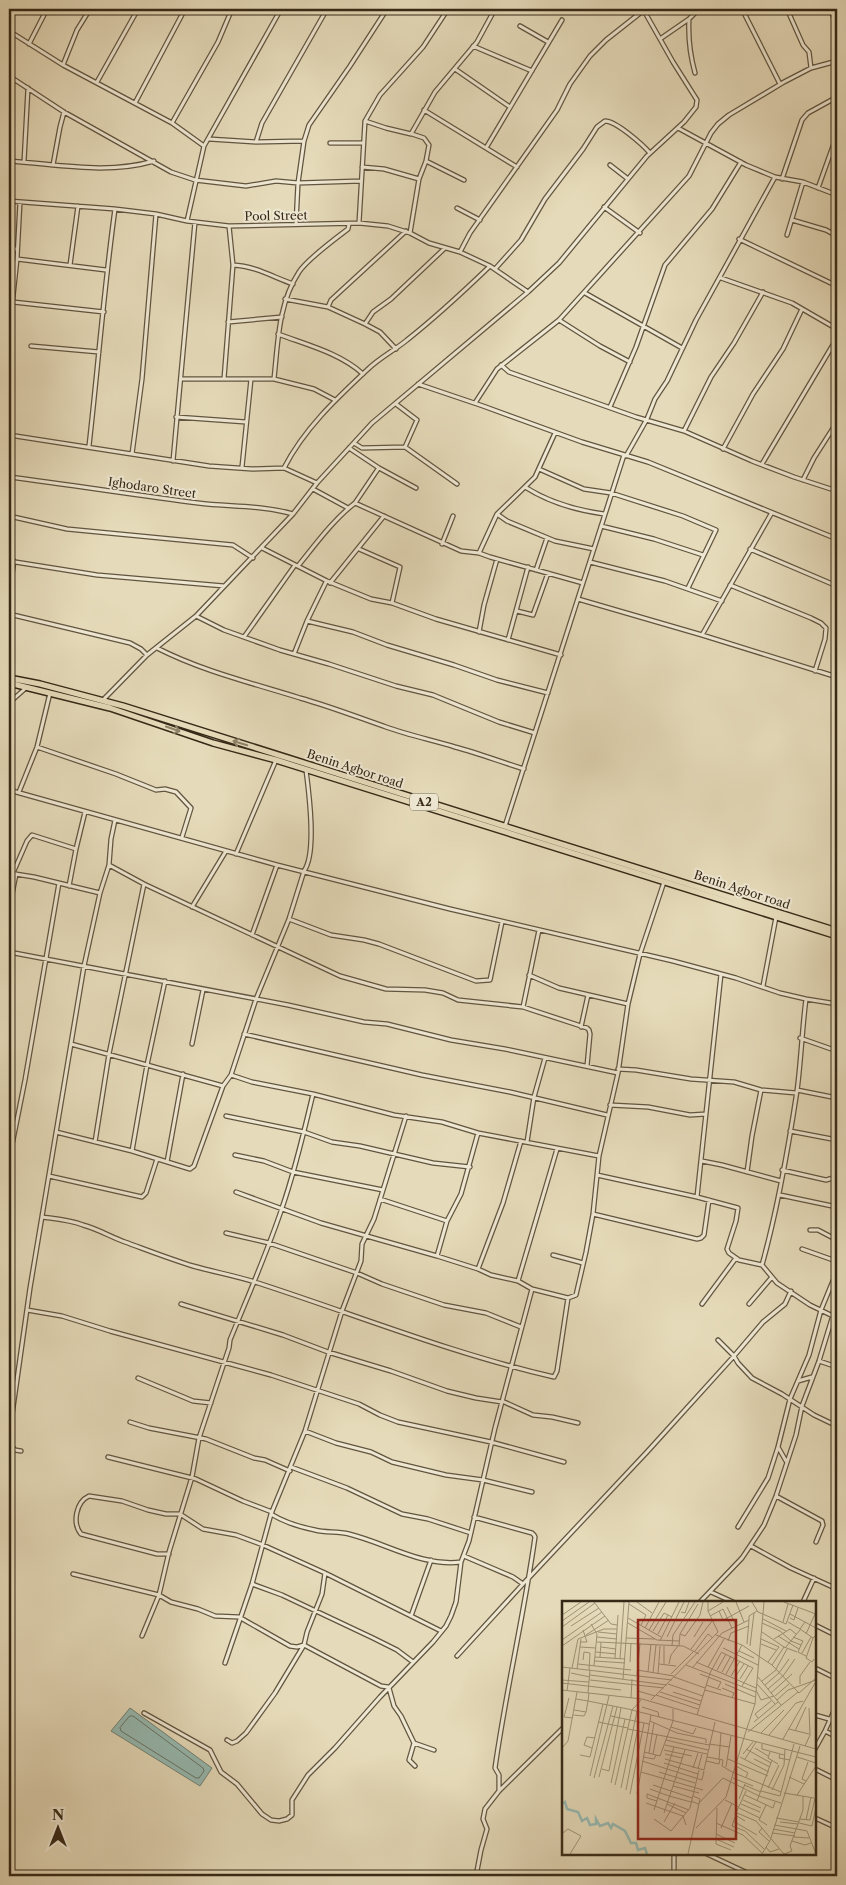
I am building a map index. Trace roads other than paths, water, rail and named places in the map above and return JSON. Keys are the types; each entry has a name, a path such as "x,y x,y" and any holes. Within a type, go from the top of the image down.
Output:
{"highway":[{"name":"Benin Agbor road","path":"9,678 103,700 837,931"},
{"name":"Benin Agbor road","path":"9,683 110,708 213,743 276,760 837,936"},
{"path":"213,743 215,735"}],"street":[{"path":"29,44 47,9"},
{"path":"63,65 77,30 90,9"},
{"path":"96,82 138,9"},
{"path":"134,103 185,9"},
{"path":"172,123 218,42 232,9"},
{"path":"187,220 204,146 281,9"},
{"path":"256,142 262,123 327,9"},
{"path":"296,224 298,183 304,141 309,125 387,9"},
{"path":"359,223 365,120 380,95 423,47 448,9"},
{"path":"411,134 435,92 473,46 495,9"},
{"path":"103,700 147,656 196,616 253,558 293,514 317,483 372,423 528,292 559,262 650,153 678,128 696,107 697,100 644,9 606,40 590,56 570,84 557,110 480,220 460,252"},
{"path":"660,39 700,9"},
{"path":"742,9 780,84"},
{"path":"787,9 803,45 809,52 810,68"},
{"path":"830,9 837,25"},
{"path":"689,19 690,56 695,73"},
{"path":"486,148 562,20"},
{"path":"520,26 548,42"},
{"path":"9,31 63,65 172,123 204,146"},
{"path":"473,46 532,71"},
{"path":"475,403 493,374 501,365 559,320 640,233 689,176 718,124 780,84 810,68 837,61"},
{"path":"454,69 510,107"},
{"path":"9,76 64,112 171,172 195,180 237,186 276,181 298,183 361,181"},
{"path":"24,162 28,88"},
{"path":"782,179 802,120 808,113 837,97"},
{"path":"424,110 517,167"},
{"path":"53,165 64,112"},
{"path":"365,120 386,128 424,138 429,146 419,179 410,233"},
{"path":"495,268 521,240 545,199 583,149 597,127 604,121 614,123 639,141 650,153"},
{"path":"678,128 741,162 775,177 803,182 837,195"},
{"path":"818,188 835,149 837,135"},
{"path":"208,139 256,142 304,141"},
{"path":"330,143 363,143"},
{"path":"9,161 124,168 154,161"},
{"path":"426,161 464,180"},
{"path":"610,407 630,362 665,266 712,209 741,162"},
{"path":"610,164 628,179"},
{"path":"362,167 384,169 419,179"},
{"path":"505,827 561,655 604,514 625,456 647,419 655,399 667,381 682,348 721,278 739,239 775,177"},
{"path":"788,235 803,182"},
{"name":"Pool Street","path":"9,201 115,209 229,226 359,223 388,226 406,231 429,243 460,252 495,268 528,292"},
{"path":"9,334 18,259 20,202"},
{"path":"70,265 78,206"},
{"path":"604,207 640,233"},
{"path":"457,208 480,220"},
{"path":"89,446 104,312 106,270 115,209"},
{"path":"132,454 142,379 156,214"},
{"path":"792,220 826,230 837,236"},
{"path":"173,461 195,222"},
{"path":"274,380 278,334 285,299 299,271 348,229 349,224"},
{"path":"224,380 233,266 229,226"},
{"path":"328,307 331,300 337,294 406,231"},
{"path":"739,239 837,286"},
{"path":"365,324 374,312 445,248"},
{"path":"9,249 17,249"},
{"path":"18,259 106,270"},
{"path":"233,266 255,268 293,284"},
{"path":"284,468 294,449 335,400 460,295 490,266"},
{"path":"721,278 792,303 837,329"},
{"path":"684,431 711,377 734,343 763,292"},
{"path":"585,293 682,348"},
{"path":"9,296 13,299 104,312"},
{"path":"285,299 328,307 380,332 396,349"},
{"path":"723,448 753,394 783,349 802,309"},
{"path":"228,322 282,317"},
{"path":"559,320 600,346 630,362"},
{"path":"278,334 336,356 348,362 363,375"},
{"path":"762,464 837,338"},
{"path":"31,346 100,352"},
{"path":"501,365 510,372 684,431 762,464 837,491"},
{"path":"181,380 274,380 314,389 335,400"},
{"path":"242,467 251,380"},
{"path":"418,384 555,433 648,462 771,514 837,539"},
{"path":"396,404 417,420 405,447"},
{"path":"176,417 246,422"},
{"path":"803,480 814,458 837,422"},
{"path":"479,553 497,514 535,478 555,433"},
{"path":"9,435 209,466 252,469 284,468 317,483"},
{"path":"354,443 362,448 405,447 457,484"},
{"path":"349,448 378,468 416,488"},
{"path":"244,637 297,566 348,508 355,503 378,468"},
{"path":"539,469 584,488 611,493 683,516 716,530 688,588"},
{"name":"Ighodaro Street","path":"9,477 153,497 235,507 262,508 293,514"},
{"path":"525,487 541,498 557,504 576,510 604,514"},
{"path":"313,489 348,508"},
{"path":"355,503 461,551 479,553 583,583"},
{"path":"497,514 507,521 547,538 594,549"},
{"path":"702,635 771,514"},
{"path":"9,516 67,529 233,545 253,558"},
{"path":"294,654 307,621 328,582 359,549 384,516"},
{"path":"442,544 453,516"},
{"path":"601,526 661,541 703,555"},
{"path":"536,570 547,538"},
{"path":"262,548 328,582 371,599 392,603 479,632 561,655"},
{"path":"359,549 400,567 392,603"},
{"path":"750,549 837,586"},
{"path":"479,632 484,604 497,559"},
{"path":"9,561 97,575 224,586"},
{"path":"9,594 14,561"},
{"path":"590,562 688,588 722,601"},
{"path":"508,640 528,568"},
{"path":"517,611 533,615 548,573"},
{"path":"730,585 811,618 826,628 825,639 815,671"},
{"path":"578,599 702,635 837,678"},
{"path":"9,614 130,643 141,649 147,656"},
{"path":"196,616 224,630 244,637 396,686 433,695 483,716 536,733"},
{"path":"307,621 353,632 387,645 497,680 548,693"},
{"path":"157,648 189,663 370,720 386,727 458,747 524,769"},
{"path":"9,703 27,687"},
{"path":"19,792 37,747 50,692"},
{"path":"37,747 156,790 165,789 176,792 191,808 182,837"},
{"path":"236,854 276,760"},
{"path":"56,1132 132,1151 190,1169 194,1166 223,1086 231,1075 256,999 276,946 289,919 309,860 306,770"},
{"path":"9,790 277,865 502,922 721,974 780,993 837,1004"},
{"path":"69,886 85,812"},
{"path":"9,1436 27,1310 84,966 100,892 109,865 110,846 115,820"},
{"path":"9,910 13,873 20,854 32,835 76,849"},
{"path":"192,906 226,851"},
{"path":"109,865 144,884 340,976 386,989 425,990 443,993 458,1000 522,1007 589,1030 587,1066"},
{"path":"252,935 277,865"},
{"path":"13,873 100,892"},
{"path":"236,1192 321,1223 437,1256 491,1275 518,1281 532,1289 568,1298 576,1295 593,1214 599,1156 618,1071 628,1004 640,954 664,882"},
{"path":"9,1160 59,884"},
{"path":"95,1142 109,1054 144,884"},
{"path":"763,986 776,917"},
{"path":"289,919 331,936 379,944 476,981 490,980 502,922"},
{"path":"522,1007 540,930"},
{"path":"9,952 126,973 587,1066 618,1071 636,1070 691,1079 734,1082 761,1090 797,1091 837,1098"},
{"path":"696,1197 702,1161 721,974"},
{"path":"529,975 559,988 628,1004"},
{"path":"132,1151 147,1065 165,981"},
{"path":"192,1044 203,990"},
{"path":"581,1027 588,995"},
{"path":"762,1265 780,1195 782,1170 797,1091 800,1038 806,999"},
{"path":"244,1034 422,1075 534,1097 607,1115"},
{"path":"800,1038 837,1050"},
{"path":"71,1044 223,1086"},
{"path":"527,1142 534,1097 545,1058"},
{"path":"167,1162 183,1074"},
{"path":"231,1075 252,1082 406,1116 442,1122 478,1133 599,1156"},
{"path":"747,1172 761,1090"},
{"path":"142,1636 158,1595 192,1478 199,1438 230,1340 255,1282 282,1209 313,1094"},
{"path":"610,1105 648,1107 690,1115 706,1114"},
{"path":"226,1116 304,1132 332,1142 360,1146 433,1162 470,1167"},
{"path":"225,1663 239,1617 252,1584 272,1513 305,1431 328,1352 362,1257 362,1244 380,1199 406,1116"},
{"path":"790,1131 837,1140"},
{"path":"437,1256 447,1221 461,1194 470,1167 478,1133"},
{"path":"478,1270 503,1203 521,1141"},
{"path":"518,1281 557,1149"},
{"path":"235,1156 264,1161 293,1172 383,1190"},
{"path":"49,1176 142,1198 146,1193 157,1159"},
{"path":"702,1161 781,1181"},
{"path":"782,1170 826,1180 832,1178"},
{"path":"597,1175 709,1200 739,1209 727,1249 728,1253 736,1258 762,1265 777,1283 810,1305 835,1317"},
{"path":"780,1195 837,1208"},
{"path":"380,1199 447,1221"},
{"path":"593,1214 697,1239 704,1235 709,1200"},
{"path":"42,1217 81,1224 102,1231 124,1242 193,1266 255,1282 342,1311 388,1329 511,1367 556,1376 568,1298"},
{"path":"810,1230 818,1230 837,1240"},
{"path":"226,1233 269,1243 357,1273 382,1284 444,1304 486,1313 521,1327"},
{"path":"738,1527 766,1483 778,1447 790,1399 809,1355 821,1310 837,1271 837,1260 802,1249"},
{"path":"553,1255 583,1262"},
{"path":"702,1304 736,1258"},
{"path":"749,1304 772,1277"},
{"path":"144,1713 210,1750 221,1772 237,1784 256,1808 267,1817 279,1821 287,1819 292,1815 292,1800 308,1775 336,1748 448,1621 456,1602 461,1562 471,1532 491,1442 532,1289"},
{"path":"457,1656 522,1584 596,1507 763,1322 785,1304 791,1291"},
{"path":"701,1601 751,1546 764,1525 776,1496 796,1435 802,1406 835,1317 837,1302"},
{"path":"181,1304 283,1335 328,1352 446,1390 476,1398 502,1401 533,1415 578,1423"},
{"path":"27,1310 62,1316 110,1331 224,1361 359,1404 398,1422 491,1442 564,1462"},
{"path":"718,1340 752,1378 802,1406 814,1415 837,1426"},
{"path":"819,1361 837,1368"},
{"path":"797,1381 812,1377"},
{"path":"138,1378 193,1400 211,1402"},
{"path":"130,1422 206,1439 254,1458 347,1488 402,1514 428,1519 471,1532"},
{"path":"305,1431 336,1443 371,1452 392,1462 532,1492"},
{"path":"9,1443 15,1450 21,1451"},
{"path":"778,1447 786,1461"},
{"path":"108,1457 192,1478 272,1513 282,1520 308,1528 349,1534 430,1560 461,1562"},
{"path":"169,1554 158,1554 80,1534 75,1522 85,1498 89,1496 122,1501 148,1510 166,1514 180,1514 203,1529 236,1535 263,1545 325,1573 441,1631"},
{"path":"776,1496 822,1521 823,1525 816,1542"},
{"path":"474,1517 534,1534 529,1577 495,1768 499,1775 499,1792"},
{"path":"751,1546 791,1568 837,1589"},
{"path":"464,1556 512,1576 522,1584"},
{"path":"411,1616 430,1560"},
{"path":"227,1740 232,1743 237,1742 246,1733 275,1692 304,1645 322,1594 325,1573"},
{"path":"73,1574 158,1595 171,1602 215,1616 239,1617 290,1646 304,1645 381,1686 389,1687"},
{"path":"803,1601 814,1578"},
{"path":"252,1584 272,1590 396,1650 413,1662"},
{"path":"711,1592 731,1601"},
{"path":"816,1626 837,1636"},
{"path":"816,1668 837,1679"},
{"path":"389,1687 394,1706 402,1716 414,1743 409,1760 415,1766"},
{"path":"816,1747 837,1704"},
{"path":"816,1715 830,1719"},
{"path":"476,1876 487,1829 483,1814 485,1809 499,1792 562,1729"},
{"path":"825,1730 837,1737"},
{"path":"414,1743 434,1750"},
{"path":"816,1770 837,1780"},
{"path":"816,1818 837,1828"},
{"path":"674,1855 674,1876"},
{"path":"709,1855 754,1876"}],"water":[{"path":"130,1708 212,1768 200,1786 111,1731"}]}
